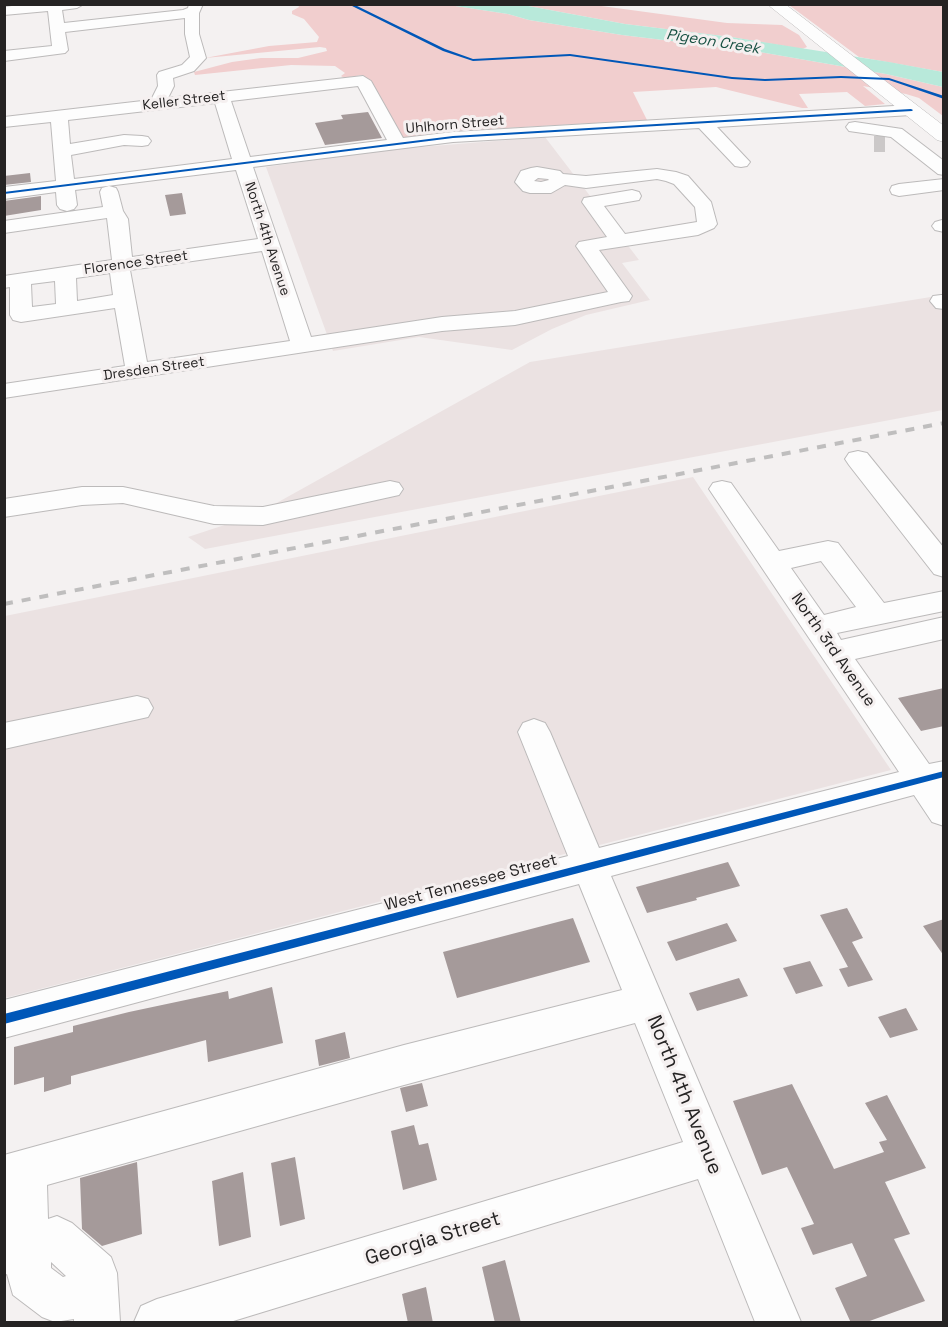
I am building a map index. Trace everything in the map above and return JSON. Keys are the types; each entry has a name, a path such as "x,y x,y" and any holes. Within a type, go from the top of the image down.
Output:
{"main road":[{"path":"774,4 944,136"}],"street":[{"path":"4,11 76,4"},
{"path":"4,56 60,50 54,6"},
{"path":"57,28 194,9 192,34 198,58 188,68 165,75 166,86 157,104"},
{"name":"Keller Street","path":"4,122 363,81 397,143"},
{"name":"North 4th Avenue","path":"221,97 303,346"},
{"path":"134,107 149,175"},
{"name":"Uhlhorn Street","path":"4,193 60,189 149,175 397,143 506,134 911,110"},
{"path":"843,114 855,128 854,133 862,142 909,143"},
{"path":"59,116 62,152 60,189 68,218"},
{"path":"703,122 741,162"},
{"path":"855,128 889,130 944,170"},
{"path":"506,134 536,173 549,173 558,179 586,182 657,174 681,180 689,189 704,206 707,224 698,229 620,241 591,202 689,189"},
{"path":"62,152 81,146 124,140 142,141"},
{"path":"106,181 113,211 118,219 125,300 137,371"},
{"path":"899,190 944,184"},
{"path":"4,227 113,211"},
{"name":"Dresden Street","path":"4,391 442,324 515,318 621,296 586,246 620,241"},
{"name":"Florence Street","path":"13,280 268,244"},
{"path":"65,273 67,309"},
{"path":"13,280 21,315 125,300"},
{"path":"858,459 944,567"},
{"path":"4,508 82,496 123,495 214,515 263,516 390,489"},
{"name":"North 3rd Avenue","path":"722,489 835,652 933,777 944,812"},
{"path":"772,562 828,550 876,613"},
{"path":"817,627 876,613 892,613 944,601"},
{"path":"835,652 944,628"},
{"path":"4,736 137,708"},
{"name":"North 4th Avenue","path":"534,732 778,1323"},
{"name":"West Tennessee Street","path":"4,1018 933,777"},
{"path":"97,1306 95,1272 57,1238 16,1250 15,1173 404,1065 646,1002"},
{"name":"Georgia Street","path":"157,1323 708,1155"}],"shaded area":[{"path":"298,5 449,5 622,35 754,51 886,74 943,87 943,116 919,98 863,86 885,104 865,106 847,92 799,94 808,108 802,108 716,87 633,92 647,120 453,131 398,138 362,75 344,78 341,76 345,73 335,66 291,65 195,75 194,72 232,62 261,58 298,58 327,51 326,48 320,47 205,58 269,46 317,42 319,37 304,19 292,14 292,11 299,7"},
{"path":"523,5 594,5 727,23 782,25 799,35 807,47 802,49 731,37 625,24"},
{"path":"789,5 943,5 943,72 859,57"},
{"path":"545,137 639,260 622,263 650,300 586,315 552,329 512,350 419,337 333,351 266,167 383,150"},
{"path":"943,295 943,410 205,549 188,537 255,515 530,362"},
{"path":"693,477 891,770 5,998 5,616"}],"water":[{"name":"Pigeon Creek","path":"449,5 523,5 625,24 731,37 889,62 943,72 943,87 886,74 754,51 622,35"}],"building":[{"path":"368,112 382,138 325,145 315,123 343,119 341,115"},
{"path":"30,173 31,182 4,185 4,176"},
{"path":"182,193 186,214 170,216 165,195"},
{"path":"41,196 41,210 4,216 4,201"},
{"path":"944,688 944,726 921,731 898,698"},
{"path":"728,862 740,886 647,913 636,887"},
{"path":"847,908 863,938 852,942 873,980 848,987 839,969 848,967 820,915"},
{"path":"573,918 590,962 457,998 443,952"},
{"path":"944,919 944,956 923,926"},
{"path":"727,923 737,941 676,961 667,942"},
{"path":"810,961 823,986 796,994 783,968"},
{"path":"739,978 748,996 697,1011 689,993"},
{"path":"272,987 283,1043 208,1062 206,1040 71,1076 71,1084 44,1092 44,1077 14,1085 14,1047 73,1032 73,1026 129,1012 228,991 229,999"},
{"path":"906,1008 918,1030 890,1038 878,1017"},
{"path":"345,1032 350,1058 319,1066 315,1040"},
{"path":"422,1083 428,1106 406,1112 400,1088"},
{"path":"792,1084 834,1169 884,1152 879,1142 887,1140 865,1103 887,1095 926,1168 885,1182 910,1234 894,1239 925,1301 864,1323 851,1323 835,1288 867,1276 852,1243 813,1255 801,1228 814,1224 787,1167 762,1175 733,1101"},
{"path":"414,1125 419,1145 428,1143 437,1180 403,1190 391,1131"},
{"path":"295,1157 305,1219 280,1226 271,1163"},
{"path":"137,1162 142,1234 102,1246 82,1229 80,1178"},
{"path":"243,1172 251,1237 219,1246 212,1181"},
{"path":"505,1260 521,1323 495,1323 482,1267"},
{"path":"426,1287 433,1323 408,1323 402,1294"}],"tunnel":[{"path":"874,144 885,144"}],"railway":[{"path":"4,604 944,423"}],"cycle path":[{"path":"349,4 444,50 473,60 570,55 732,78 889,79 944,98"},
{"path":"4,193 453,137 911,110"},
{"path":"4,1019 944,774"}]}
